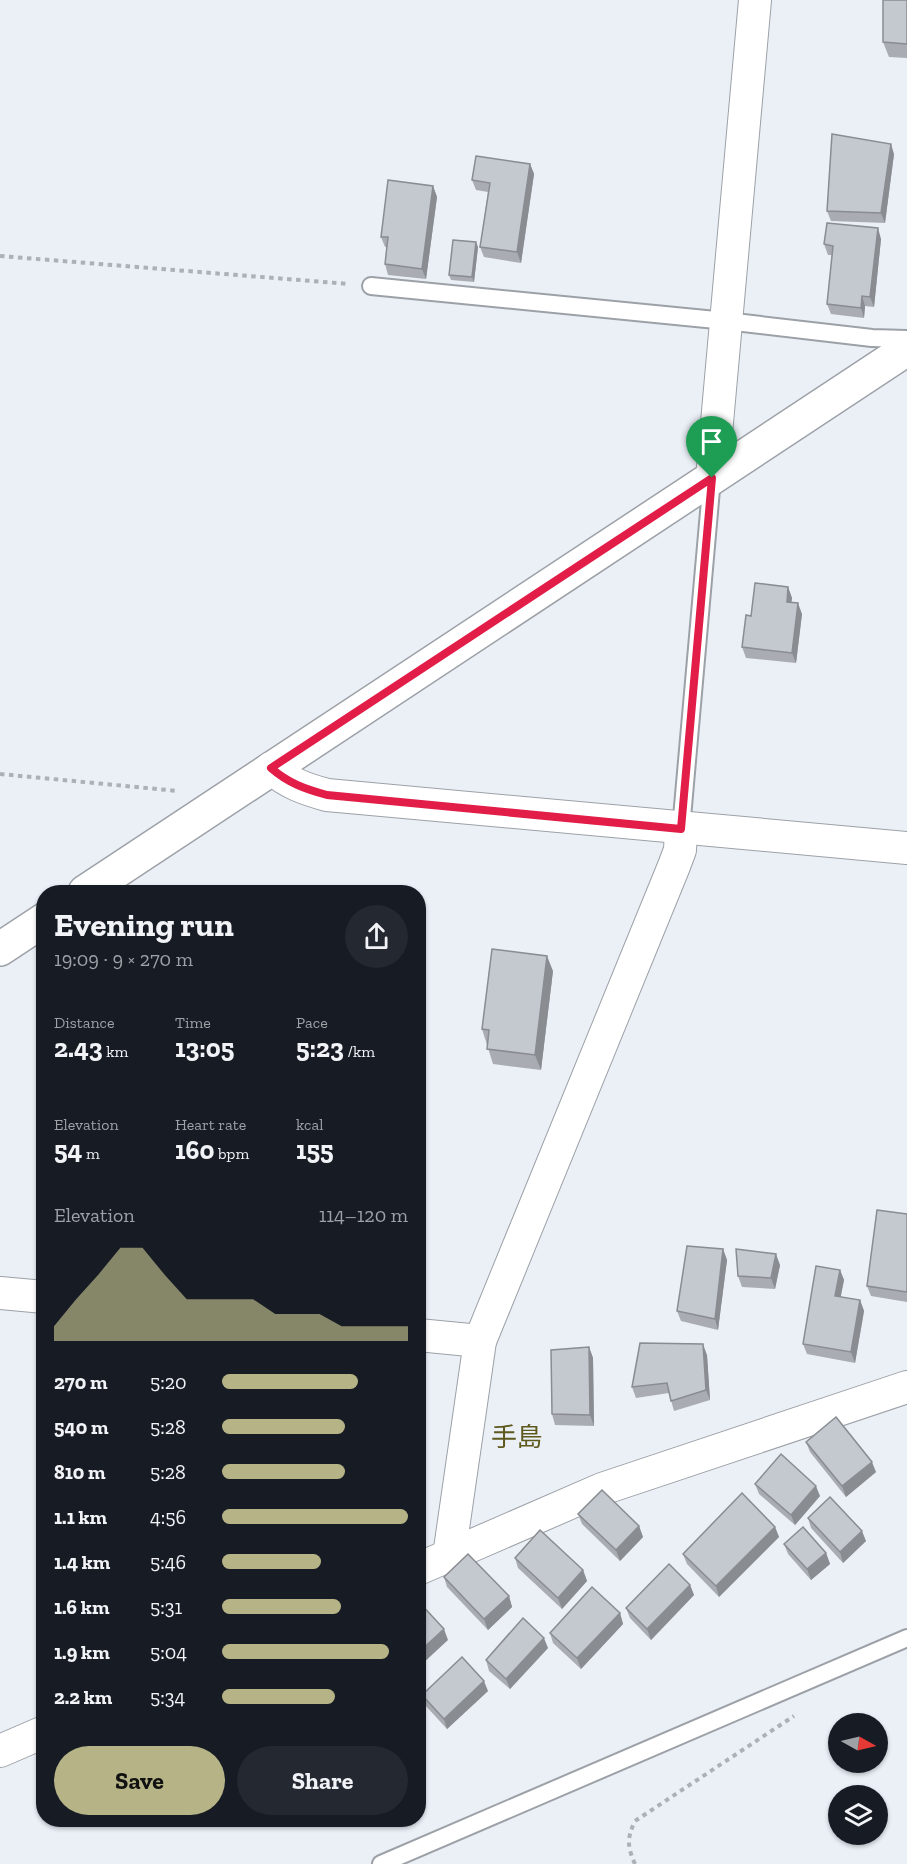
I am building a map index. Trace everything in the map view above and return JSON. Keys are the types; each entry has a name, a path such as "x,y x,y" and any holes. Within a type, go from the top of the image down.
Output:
{"street":[{"path":"712,478 755,0"},
{"path":"96,885 907,349"},
{"path":"271,768 299,788 327,795 907,848"},
{"path":"448,1556 480,1341 674,866 680,850 681,829"},
{"path":"0,949 36,925"},
{"path":"0,1293 36,1296"},
{"path":"426,1336 480,1341"},
{"path":"426,1566 602,1489 907,1388"},
{"path":"0,1751 36,1735"}],"lane":[{"path":"371,286 726,321 872,338 907,339"},
{"path":"681,829 712,478"},
{"path":"381,1864 907,1638"}],"path":[{"path":"0,256 371,286"},
{"path":"0,774 194,792 216,806"},
{"path":"635,1864 630,1854 628,1837 635,1821 797,1714"}],"building":[{"path":"883,0 907,0 907,44 883,42"},
{"path":"832,134 891,144 881,213 827,211"},
{"path":"476,156 530,164 517,252 480,247 490,183 472,180"},
{"path":"388,180 433,186 422,269 385,264 388,237 381,237"},
{"path":"827,223 878,228 870,297 862,296 861,308 827,304 833,246 824,244"},
{"path":"453,240 476,242 472,277 449,275"},
{"path":"755,583 788,587 787,602 798,603 792,653 742,647 746,615 751,616"},
{"path":"492,949 547,956 535,1055 487,1049 489,1030 482,1029"},
{"path":"877,1210 907,1214 907,1292 867,1286"},
{"path":"687,1246 723,1249 715,1319 677,1311"},
{"path":"736,1249 776,1254 771,1278 738,1276"},
{"path":"816,1266 840,1270 835,1296 860,1300 851,1352 803,1344"},
{"path":"640,1343 703,1344 706,1390 671,1401 667,1383 632,1387"},
{"path":"589,1347 590,1415 552,1414 551,1350"},
{"path":"836,1417 872,1462 842,1486 806,1442"},
{"path":"781,1454 816,1486 791,1515 755,1484"},
{"path":"602,1490 639,1526 616,1550 578,1514"},
{"path":"742,1493 775,1527 716,1586 683,1554"},
{"path":"830,1497 862,1531 840,1552 808,1518"},
{"path":"803,1527 826,1553 807,1569 784,1544"},
{"path":"540,1530 583,1570 558,1598 515,1558"},
{"path":"468,1554 509,1596 484,1619 444,1577"},
{"path":"669,1564 690,1585 647,1629 626,1608"},
{"path":"592,1587 620,1613 577,1658 550,1633"},
{"path":"426,1610 444,1629 426,1646"},
{"path":"523,1618 544,1638 506,1679 486,1660"},
{"path":"462,1657 484,1681 444,1719 426,1699 426,1691"}],"district":[{"name":"手島","path":"517,1437"}],"route":[{"path":"712,478 681,829 327,795 299,788 271,768 712,478"}]}
